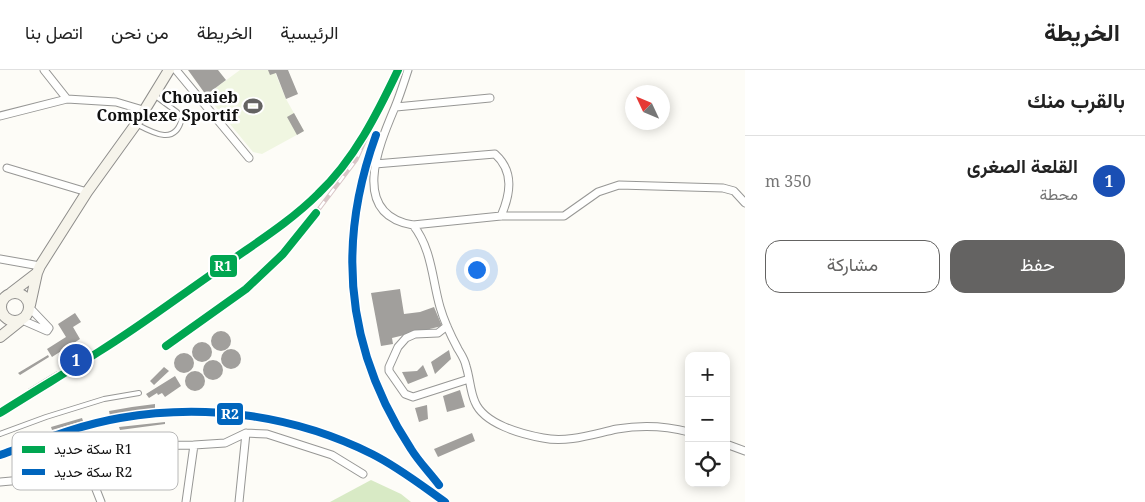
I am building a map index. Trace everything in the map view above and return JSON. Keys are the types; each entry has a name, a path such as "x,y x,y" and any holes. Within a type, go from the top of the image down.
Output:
{"main road":[{"path":"21,320 16,322 7,319 0,309 4,298 39,269 87,192 136,124 169,70"},
{"path":"0,337 28,314 39,269"},
{"path":"11,293 21,294 28,300 30,306"}],"street":[{"path":"44,70 67,99"},
{"path":"176,70 248,158"},
{"path":"408,70 375,164 374,181 375,194 380,204 388,215 401,223 413,225 501,216 564,216 598,192 618,185 722,188 745,196"},
{"path":"396,106 490,98"},
{"path":"0,116 67,99 116,102 143,110"},
{"path":"375,164 495,154 510,178 508,196 501,216"},
{"path":"7,168 87,192"},
{"path":"737,194 745,204"},
{"path":"413,225 422,236 428,252 440,307 447,326 466,364 475,402 481,414 491,421 525,434 561,440 638,427 669,428 685,431"},
{"path":"0,259 39,269"},
{"path":"21,320 47,331 49,328 30,306"},
{"path":"447,326 438,333 415,334 406,338 398,347 388,371 405,394 412,397 469,379"},
{"path":"239,502 246,433"},
{"path":"178,445 225,443 246,433 267,434 332,455 363,474"},
{"path":"186,502 194,445"},
{"path":"730,445 745,450"},
{"path":"96,490 101,502"}],"lane":[{"path":"136,124 167,136 175,133 180,126 182,118 177,112 153,94"},
{"path":"0,434 104,399 139,392"}],"green space":[{"name":"Chouaieb Complexe Sportif","path":"240,70 274,70 286,99 304,131 262,154 253,152 206,95"},
{"path":"371,480 401,494 411,502 330,502"}],"building":[{"path":"188,70 218,70 226,80 206,95"},
{"path":"268,70 288,70 298,94 286,99 276,73 270,75"},
{"path":"294,113 304,131 297,135 287,117"},
{"path":"400,289 404,314 420,312 434,307 442,326 392,338 393,344 381,346 371,293"},
{"path":"75,313 81,322 73,327 80,339 52,357 47,349 66,337 58,324"},
{"path":"221,331 228,334 231,341 228,348 221,351 214,348 211,341 214,334"},
{"path":"202,342 209,345 212,352 209,359 202,362 195,359 192,352 195,345"},
{"path":"231,349 238,352 241,359 238,366 231,369 224,366 221,359 224,352"},
{"path":"449,350 451,359 435,374 431,362"},
{"path":"184,353 191,356 194,363 191,370 184,373 177,370 174,363 177,356"},
{"path":"48,355 49,357 20,375 18,373"},
{"path":"213,360 220,363 223,370 220,377 213,380 206,377 203,370 206,363"},
{"path":"423,365 428,376 408,384 402,372 417,371"},
{"path":"164,367 169,371 154,385 150,381"},
{"path":"57,371 59,373 29,391 28,389"},
{"path":"195,371 202,374 205,381 202,388 195,391 188,388 185,381 188,374"},
{"path":"175,376 181,386 165,397 162,393 158,395 157,393 149,398 146,394"},
{"path":"460,390 465,407 447,412 443,396"},
{"path":"155,404 155,408 110,416 109,411"},
{"path":"427,405 428,419 419,422 415,408"},
{"path":"82,418 83,421 52,430 51,427"},
{"path":"165,422 165,424 120,430 119,427"},
{"path":"472,433 475,441 438,457 434,449"}],"railway":[{"path":"166,346 246,289 283,254 356,160 379,109"}],"rail line":[{"name":"R1","path":"0,413 131,331 296,214 331,181 354,151 373,120 398,70"},
{"name":"R2","path":"376,135 363,176 355,217 352,257 354,296 361,335 372,374 389,412 414,454 439,485"},
{"name":"R1","path":"166,346 246,289 283,254 316,213"},
{"name":"R2","path":"65,432 105,421 152,414 184,412 249,416 312,430 372,454 409,476 445,502"},
{"name":"R2","path":"0,455 12,451"}],"place":[{"name":"Chouaieb Complexe Sportif","path":"253,106"},
{"name":"القلعة الصغرى","path":"76,360"}]}
